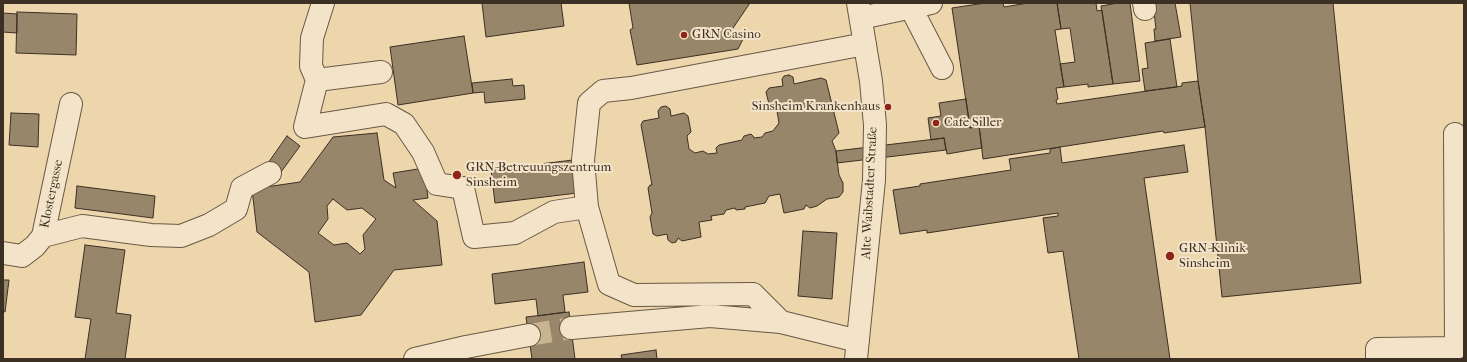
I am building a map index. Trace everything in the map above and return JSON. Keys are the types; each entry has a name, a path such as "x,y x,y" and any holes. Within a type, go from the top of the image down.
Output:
{"street":[{"path":"323,3 312,38 312,66 317,80 305,127 386,114 404,124 424,152 438,184 463,188 474,237 515,233 554,212 587,207"},
{"path":"859,10 921,6 942,68"},
{"name":"Alte Waibstadter Straße","path":"857,350 874,180 875,146 874,106 859,10"},
{"path":"781,322 753,294 634,295 609,284 587,207 583,160 589,103 603,92 865,44"},
{"path":"317,80 381,72"},
{"name":"Klostergasse","path":"3,253 22,256 35,246 43,236 71,104"},
{"path":"1377,359 1377,350 1456,348 1455,134"},
{"path":"43,236 82,226 151,235 181,236 209,225 236,209 242,188 270,173"},
{"path":"571,328 710,316 781,322 857,350"},
{"path":"414,359 529,335"}],"building":[{"path":"482,3 561,3 564,26 486,37"},
{"name":"GRN Casino","path":"629,3 750,3 731,31 743,39 738,49 637,65 630,30 633,28"},
{"path":"985,3 1003,3 1004,7 1028,3 1057,3 1061,29 1055,30 1064,87 1056,88 1058,99 1056,100 1057,104 1182,86 1182,83 1198,81 1205,127 1164,133 1163,131 983,159 979,126 970,128 952,8"},
{"path":"1057,3 1096,3 1097,11 1102,10 1113,84 1088,87 1088,84 1064,87 1060,64 1075,62 1070,28 1061,29"},
{"path":"1118,3 1130,3 1140,81 1113,84 1101,6"},
{"path":"1153,3 1175,3 1181,37 1155,41 1154,29 1156,29"},
{"path":"1190,3 1333,3 1361,283 1222,297 1205,127 1198,81"},
{"path":"17,12 77,14 76,55 16,53"},
{"path":"3,13 17,14 17,33 3,32"},
{"path":"464,36 473,93 398,105 390,47"},
{"path":"1170,39 1177,87 1145,91 1142,69 1148,68 1145,43"},
{"path":"789,75 793,77 794,84 821,78 826,80 839,133 832,141 836,151 839,175 843,183 843,192 839,197 827,199 817,206 810,208 806,205 804,209 784,213 780,194 769,196 765,203 745,207 745,209 736,210 735,208 726,210 724,214 711,216 712,220 699,222 701,237 682,241 678,238 676,242 672,243 668,240 667,234 657,236 653,234 650,217 652,213 648,188 652,185 641,125 643,121 659,118 658,111 661,107 666,106 670,109 671,116 684,113 688,116 691,132 687,136 689,149 695,153 703,151 708,154 717,153 716,148 719,145 742,140 744,136 751,134 754,138 762,137 765,133 773,131 779,123 777,111 770,108 766,92 769,88 783,86 782,79 784,76"},
{"path":"512,79 513,86 524,85 525,99 485,103 484,92 473,93 472,83"},
{"path":"966,99 970,128 979,126 982,148 947,154 944,138 931,140 928,118 941,116 939,103"},
{"path":"11,113 39,114 38,147 9,145"},
{"path":"377,133 384,180 396,188 393,173 424,168 428,198 413,200 437,221 442,265 394,270 361,315 315,322 309,272 257,232 252,189 300,182 333,137","holes":["333,199 347,210 362,208 376,219 363,235 365,249 360,254 347,243 334,245 318,233 328,219 327,206"]},
{"path":"287,136 300,146 281,172 268,163"},
{"path":"944,138 946,150 837,163 836,151"},
{"name":"GRN-Klinik Sinsheim","path":"1184,145 1188,172 1144,178 1170,359 1079,359 1063,251 1048,253 1043,218 1058,216 1058,213 927,233 927,230 900,234 893,190 920,186 920,184 1011,170 1009,159 1050,153 1050,149 1060,147 1062,163"},
{"path":"573,160 577,193 495,203 491,170"},
{"path":"77,186 155,196 153,218 75,208"},
{"path":"803,231 837,233 832,299 798,296"},
{"path":"85,245 125,250 116,313 131,315 125,359 85,359 91,319 75,317"},
{"path":"584,262 588,292 563,295 565,312 538,316 536,299 495,304 492,274"},
{"path":"3,280 9,280 5,312 3,311"},
{"path":"569,312 575,359 532,359 526,317"},
{"path":"656,350 657,359 622,359 621,355"}],"tunnel":[{"path":"529,335 571,328"}],"place":[{"name":"GRN Casino","path":"684,35"},
{"name":"Sinsheim Krankenhaus","path":"888,107"},
{"name":"Cafe Siller","path":"936,123"},
{"name":"GRN-Betreuungszentrum Sinsheim","path":"457,175"},
{"name":"GRN-Klinik Sinsheim","path":"1170,256"}]}
